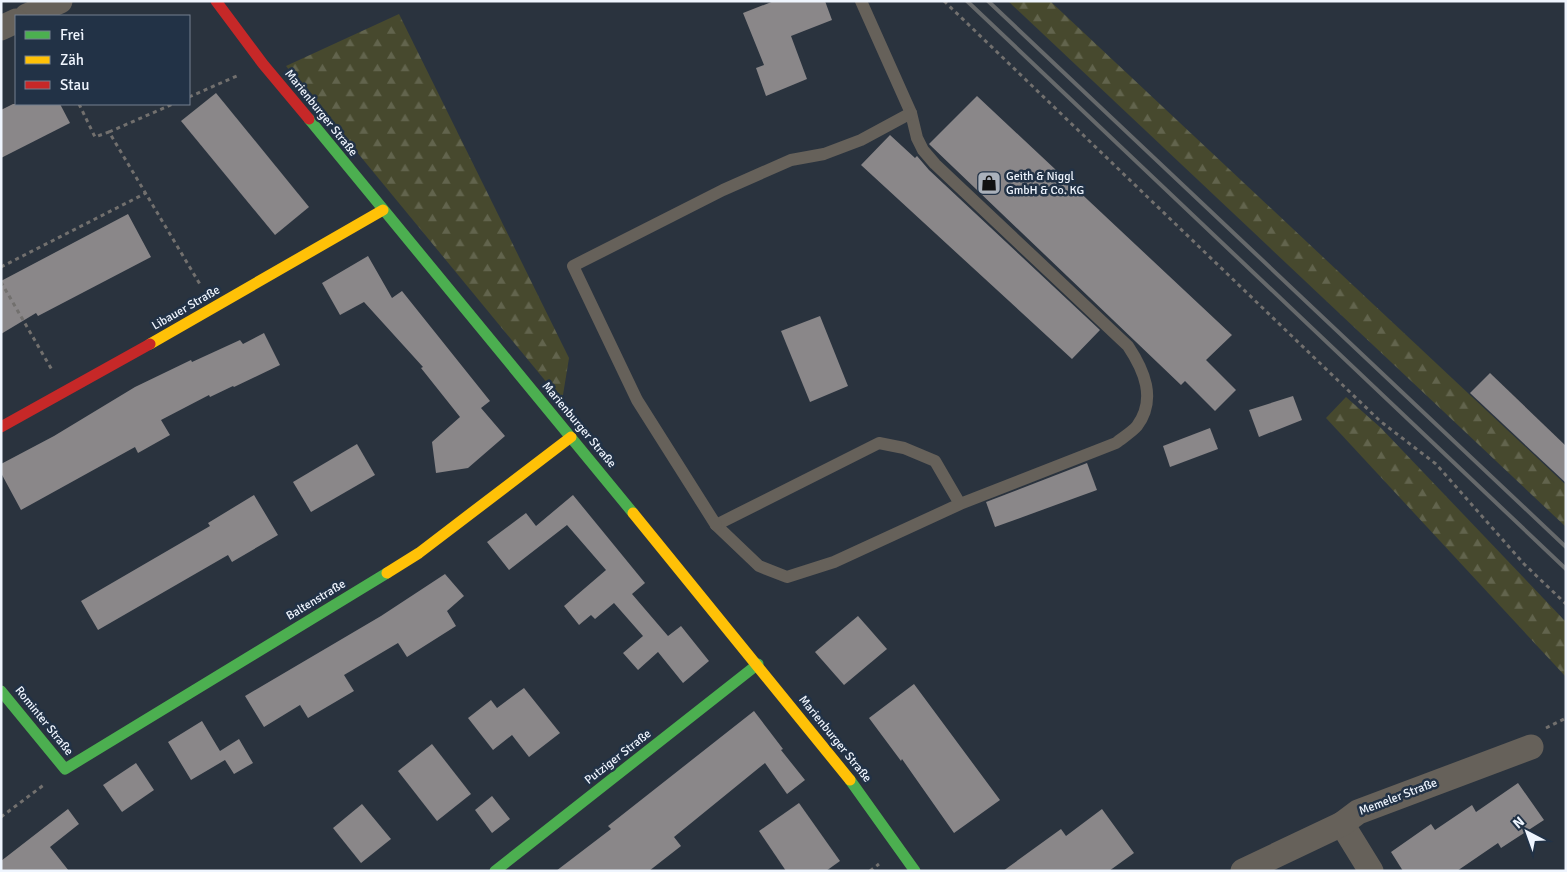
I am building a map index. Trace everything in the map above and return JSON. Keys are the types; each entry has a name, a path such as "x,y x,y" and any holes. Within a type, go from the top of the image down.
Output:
{"street":[{"path":"29,15 60,1"},
{"name":"Marienburger Straße","path":"216,1 263,64 758,664 861,794 915,871"},
{"path":"1,28 15,21"},
{"name":"Libauer Straße","path":"1,426 214,308 383,210"},
{"name":"Baltenstraße","path":"65,769 419,553 571,437"},
{"name":"Putziger Straße","path":"495,871 758,664"},
{"name":"Rominter Straße","path":"1,691 65,769"},
{"name":"Memeler Straße","path":"1243,871 1342,824 1358,812 1531,747"},
{"path":"1342,824 1371,871"}],"lane":[{"path":"861,1 911,113 917,138 923,150 935,164 1128,346 1141,366 1148,386 1146,407 1137,426 1116,443 960,504 834,562 787,577 759,566 716,525 637,400 573,266 723,190 791,160 824,154 861,140 911,113"},
{"path":"716,525 879,443 904,448 935,461 960,504"}],"path":[{"path":"944,1 1380,421 1436,464 1524,564 1566,604"},
{"path":"190,97 263,64"},
{"path":"79,105 95,137 171,105"},
{"path":"109,132 214,308"},
{"path":"1,267 146,193"},
{"path":"1,282 65,392"},
{"path":"1,817 65,769"}],"green space":[{"path":"1008,1 1050,1 1566,485 1566,527"},
{"path":"399,14 569,358 562,401 286,66"},
{"path":"1346,397 1381,428 1566,622 1566,677 1326,418"}],"building":[{"path":"774,1 825,1 832,20 791,36 807,79 766,96 756,68 764,65 743,13"},
{"path":"216,93 309,207 275,235 181,121"},
{"path":"977,96 1232,335 1206,360 1236,390 1215,411 1185,381 1181,385 929,144"},
{"path":"13,104 61,105 70,123 1,158 1,110"},
{"path":"890,135 915,158 917,156 929,170 1100,330 1072,359 861,165"},
{"path":"128,214 151,257 38,316 36,313 1,334 1,281"},
{"path":"368,256 392,298 402,291 490,401 481,408 505,436 468,468 436,473 432,442 460,417 421,368 423,367 364,302 340,315 322,283"},
{"path":"820,316 848,386 810,402 781,331"},
{"path":"264,333 280,365 234,387 210,397 209,395 161,420 170,435 138,453 135,447 21,510 1,473 1,464 54,436 135,387 191,360 192,362 240,340 243,344"},
{"path":"1490,373 1566,446 1566,483 1470,393"},
{"path":"1293,396 1302,420 1259,437 1249,410"},
{"path":"1210,428 1218,449 1170,467 1163,446"},
{"path":"357,444 375,475 311,512 293,482"},
{"path":"1087,463 1097,490 995,527 986,502"},
{"path":"254,495 278,535 232,562 228,555 98,630 81,601 210,526 208,523"},
{"path":"573,495 645,583 632,594 668,636 681,626 709,661 683,683 658,652 638,670 623,653 643,636 614,603 595,619 591,615 579,625 564,606 606,570 567,525 509,570 487,542 526,513 536,526"},
{"path":"445,574 464,596 447,611 456,626 407,657 398,643 344,675 354,691 308,718 300,705 264,727 245,696 381,616"},
{"path":"858,616 887,649 844,685 815,652"},
{"path":"914,684 1000,800 954,833 902,759 901,761 869,718"},
{"path":"524,688 560,733 529,757 512,735 493,750 468,718 491,700 497,708"},
{"path":"754,711 805,780 787,794 765,763 674,837 681,846 649,871 556,871 611,829 608,826"},
{"path":"202,721 220,751 239,739 253,763 234,774 225,760 191,780 168,742"},
{"path":"432,744 471,794 437,821 398,771"},
{"path":"136,763 154,790 122,812 103,785"},
{"path":"1518,783 1544,820 1501,848 1498,843 1457,871 1403,871 1391,852 1431,824 1435,830 1472,805 1476,812"},
{"path":"492,796 510,819 492,833 475,810"},
{"path":"799,803 840,861 826,871 786,871 759,831"},
{"path":"362,804 391,839 361,863 333,828"},
{"path":"68,809 79,824 50,847 69,871 1,871 1,861"},
{"path":"1102,809 1134,853 1109,871 1003,871 1061,829 1066,836"}],"railway":[{"path":"967,1 1566,569"},
{"path":"988,1 1566,547"}],"traffic: fast":[{"path":"309,119 633,513"},
{"path":"1,691 65,769 387,573"},
{"path":"495,871 758,664"},
{"path":"850,780 915,871"}],"traffic: slow":[{"path":"150,344 383,210"},
{"path":"387,573 419,553 571,437"},
{"path":"633,513 850,780"}],"traffic: jam":[{"path":"216,1 263,64 309,119"},
{"path":"1,427 150,344"}],"place":[{"name":"Geith & Niggl GmbH & Co. KG","path":"989,183"}]}
